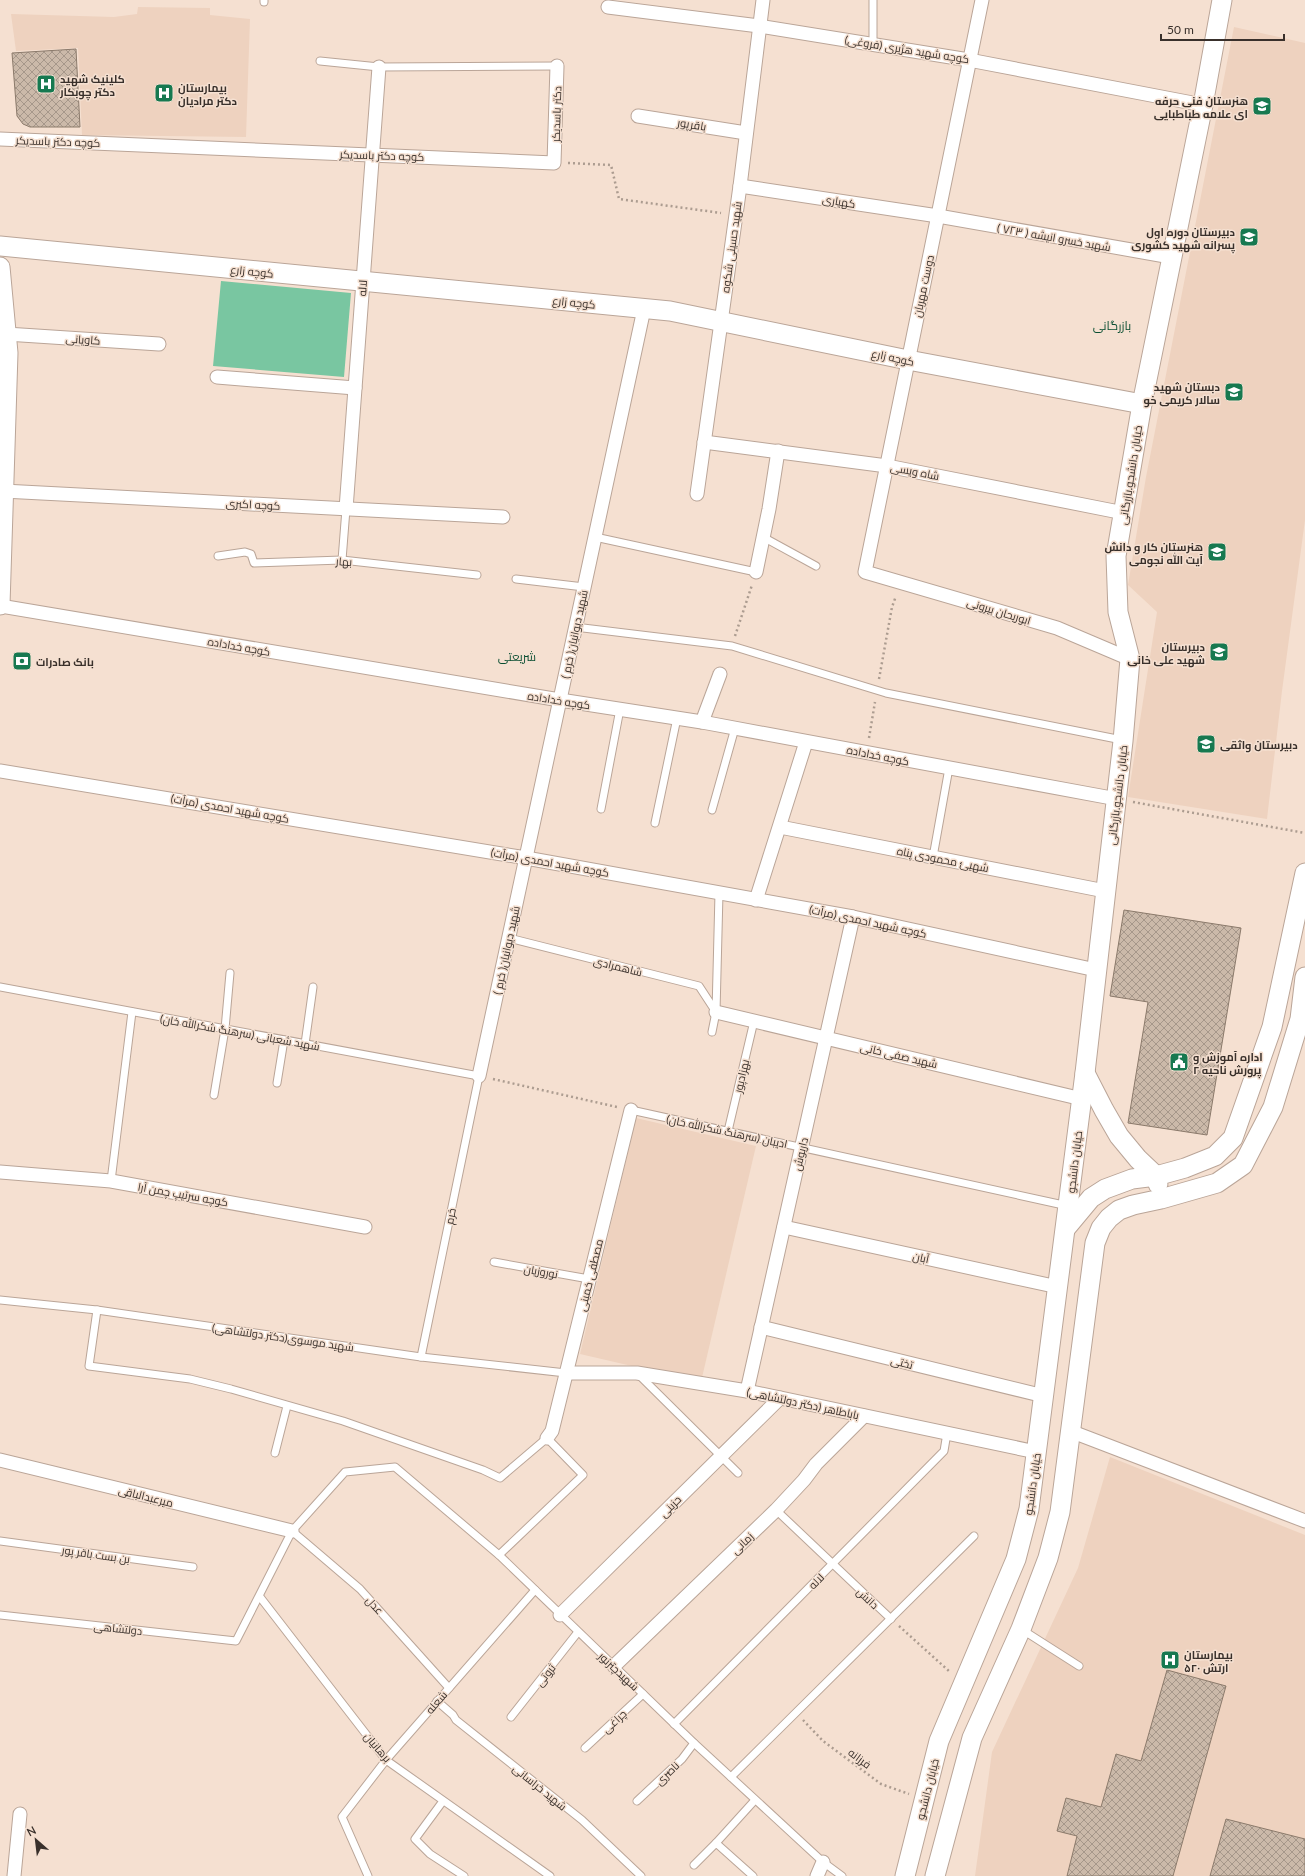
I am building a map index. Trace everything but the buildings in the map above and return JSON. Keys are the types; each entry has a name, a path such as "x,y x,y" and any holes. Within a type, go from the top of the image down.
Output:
{"main road":[{"name":"خیابان دانشجو.بازرگانی","path":"1085,1073 1117,799 1130,659 1118,612 1116,556 1142,404 1203,105 1222,0"},
{"name":"کوچه زارع","path":"0,246 670,311 908,360 1142,404"},
{"path":"0,267 8,353 2,450 0,606"},
{"path":"1065,1229 1090,1198 1105,1189 1132,1179 1156,1176 1185,1168 1215,1156 1233,1138 1250,1093 1272,1026 1305,873"},
{"path":"935,1876 972,1738 1021,1629 1048,1558 1060,1512 1095,1243 1101,1228 1109,1218 1119,1210 1133,1205 1161,1200 1217,1183 1243,1165 1273,1107 1300,1019 1305,977"},
{"path":"1085,1073 1119,1136 1138,1159 1156,1176 1161,1200"},
{"name":"خیابان دانشجو","path":"905,1876 939,1741 1016,1559 1029,1509 1085,1073"}],"street":[{"name":"شهید حسینی شکوه","path":"697,494 740,186 763,0"},
{"name":"دوست مهربان","path":"865,572 982,0"},
{"name":"کوچه شهید هژیری (فروغی)","path":"608,7 759,26 873,44 969,60 1203,105"},
{"name":"لاله","path":"346,509 379,66"},
{"name":"دکتر باسدیکر","path":"554,163 557,66"},
{"name":"باقرپور","path":"638,116 746,133"},
{"name":"کوچه دکتر باسدیکر","path":"0,139 554,163"},
{"name":"کهیاری","path":"740,186 938,216"},
{"name":"شهید خسرو انیشه ( ۷۲۳ )","path":"938,216 1171,257"},
{"name":"شهید دیوانیان( خرم )","path":"479,1076 644,309"},
{"name":"کاویانی","path":"6,334 159,344"},
{"path":"217,377 355,388"},
{"name":"شاه ویسی","path":"704,442 887,466 1124,513"},
{"path":"756,572 764,537 778,452"},
{"name":"کوچه اکبری","path":"2,501 346,509 503,517"},
{"name":"ابوریحان بیرونی","path":"865,572 901,581 1057,628 1130,659"},
{"name":"کوچه خداداده","path":"0,606 560,700 702,722 1117,799"},
{"path":"702,722 720,674"},
{"path":"756,900 806,742"},
{"name":"کوچه شهید احمدی (مرآت)","path":"0,771 526,858 853,917 1096,970"},
{"name":"شهیئ محمودی پناه","path":"780,827 1106,891"},
{"name":"داریوش","path":"746,1391 853,917"},
{"name":"شهید صفی خانی","path":"716,1012 1082,1099"},
{"name":"مصطفی خمینی","path":"547,1438 552,1431 631,1110"},
{"name":"کوچه سرتیپ چمن آرا","path":"0,1172 111,1181 365,1227"},
{"name":"آبان","path":"784,1227 1058,1286"},
{"name":"تختی","path":"761,1327 1044,1396"},
{"name":"باباطاهر (دکتر دولتشاهی)","path":"566,1373 637,1373 746,1391 1036,1452"},
{"name":"حزینی","path":"560,1615 780,1398"},
{"name":"زمانی","path":"614,1666 776,1510 804,1480 816,1464 864,1416"},
{"path":"1070,1431 1305,1521"},
{"name":"میرعبدالباقی","path":"0,1460 292,1531"},
{"path":"14,1876 20,1814"},
{"path":"817,1876 823,1862"}],"lane":[{"path":"873,0 873,44"},
{"path":"320,61 379,66 557,66"},
{"path":"342,560 346,509"},
{"path":"595,537 756,572"},
{"path":"764,537 816,566"},
{"name":"بهار","path":"218,556 245,552 251,554 254,563 342,560 477,575"},
{"path":"516,578 584,587"},
{"path":"575,627 732,646 877,690 1123,741"},
{"path":"601,809 620,709"},
{"path":"655,823 677,718"},
{"path":"712,810 735,728"},
{"path":"933,857 949,768"},
{"path":"712,1032 716,1012 719,893"},
{"name":"شاهمرادی","path":"509,938 699,986 716,1012"},
{"path":"214,1095 225,1029 230,972"},
{"name":"شهید شعبانی (سرهنگ شکرالله خان)","path":"0,987 479,1076"},
{"path":"305,1044 313,987"},
{"path":"111,1181 132,1012"},
{"name":"بهزادپور","path":"728,1132 754,1021"},
{"path":"277,1083 284,1040"},
{"name":"خرم","path":"421,1356 479,1076"},
{"name":"ادیبان (سرهنگ شکرالله خان)","path":"631,1110 1068,1206"},
{"name":"نوروزیان","path":"494,1262 589,1279"},
{"name":"شهید موسوی(دکتر دولتشاهی)","path":"0,1300 97,1310 421,1356 566,1373"},
{"path":"97,1310 89,1366 190,1379 343,1421 483,1470 500,1478 547,1438 583,1475 499,1555"},
{"path":"637,1373 738,1473"},
{"path":"275,1453 287,1406"},
{"name":"لاله","path":"674,1724 944,1451 947,1433"},
{"name":"شهیدچترنور","path":"292,1531 345,1472 395,1467 499,1555 694,1743 823,1862 842,1876"},
{"name":"دانش","path":"776,1510 891,1619"},
{"path":"260,1597 292,1531"},
{"name":"عدل","path":"292,1531 360,1589 449,1688"},
{"path":"731,1777 974,1536"},
{"name":"بن بست باقر پور","path":"0,1541 192,1567"},
{"name":"شعله","path":"368,1876 342,1817 386,1760 534,1590"},
{"name":"دولتشاهی","path":"0,1615 236,1641 260,1597"},
{"name":"برهانیان","path":"260,1597 386,1760 550,1876"},
{"path":"1021,1629 1079,1666"},
{"name":"ثروتی","path":"511,1717 578,1632"},
{"name":"چراغی","path":"585,1748 643,1694"},
{"name":"شهید خراسانی","path":"437,1701 453,1715 456,1720 582,1820 641,1876"},
{"name":"ناصری","path":"638,1801 682,1759 694,1743"},
{"path":"694,1865 756,1800"},
{"path":"443,1801 415,1839 430,1854 454,1873 464,1876"},
{"path":"716,1843 753,1876"}],"path":[{"path":"554,163 611,165 619,199 736,215"},
{"path":"732,646 756,572"},
{"path":"866,753 892,606 901,581"},
{"path":"1117,799 1305,833"},
{"path":"479,1076 631,1110"},
{"path":"891,1619 963,1683"},
{"name":"فرزانه","path":"796,1713 824,1741 881,1784 924,1800"}],"shaded area":[{"name":"بیمارستان دکتر مرادیان","path":"138,7 210,8 210,15 250,19 246,137 82,135 78,48 16,51 11,14 114,17 137,14"},
{"path":"1234,27 1305,43 1305,520 1282,691 1267,819 1128,797 1157,612 1128,585 1146,477"},
{"path":"636,1118 756,1146 701,1382 580,1354"},
{"name":"بیمارستان ۵۲۰ ارتش","path":"1110,1457 1305,1535 1305,1876 975,1876 992,1752 1078,1568"}],"green space":[{"path":"221,281 351,293 344,377 213,366"}],"place":[{"name":"کلینیک شهید دکتر چوبکار","path":"46,84"},
{"name":"بیمارستان دکتر مرادیان","path":"164,93"},
{"name":"هنرستان فنی حرفه ای علامه طباطبایی","path":"1262,106"},
{"name":"دبیرستان دوره اول پسرانه شهید کشوری","path":"1249,237"},
{"name":"دبستان شهید سالار کریمی خو","path":"1234,392"},
{"name":"هنرستان کار و دانش آیت الله نجومی","path":"1217,552"},
{"name":"دبیرستان شهید علی خانی","path":"1219,652"},
{"name":"بانک صادرات","path":"22,661"},
{"name":"دبیرستان واثقی","path":"1206,744"},
{"name":"اداره آموزش و پرورش ناحیه ۲","path":"1179,1062"},
{"name":"بیمارستان ۵۲۰ ارتش","path":"1170,1660"}],"district":[{"name":"بازرگانی","path":"1112,325"},
{"name":"شریعتی","path":"517,656"}]}
